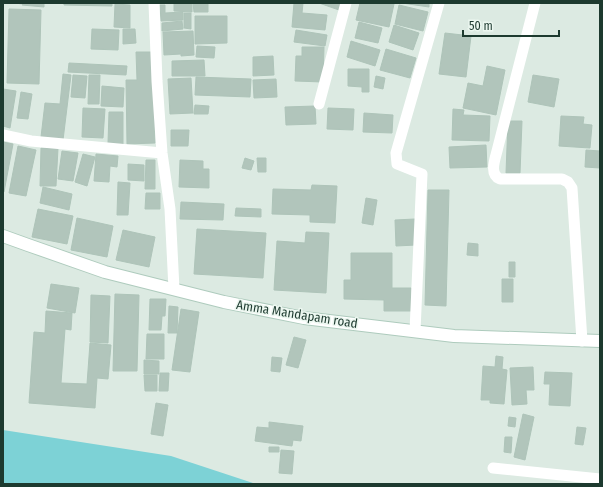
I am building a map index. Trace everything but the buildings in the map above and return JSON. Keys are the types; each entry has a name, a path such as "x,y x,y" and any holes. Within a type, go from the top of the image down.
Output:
{"main road":[{"name":"Amma Mandapam road","path":"3,236 105,272 224,302 304,318 454,336 600,341"}],"street":[{"path":"154,3 162,153 170,209 174,289"},
{"path":"319,104 346,3"},
{"path":"416,331 422,174 397,164 396,153 439,3"},
{"path":"535,3 498,147 494,172 496,177 500,179 562,179 568,182 572,188 582,341"},
{"path":"3,135 31,141 162,153"},
{"path":"493,468 600,479"}],"water":[{"path":"3,430 171,456 256,484 3,484"}]}
